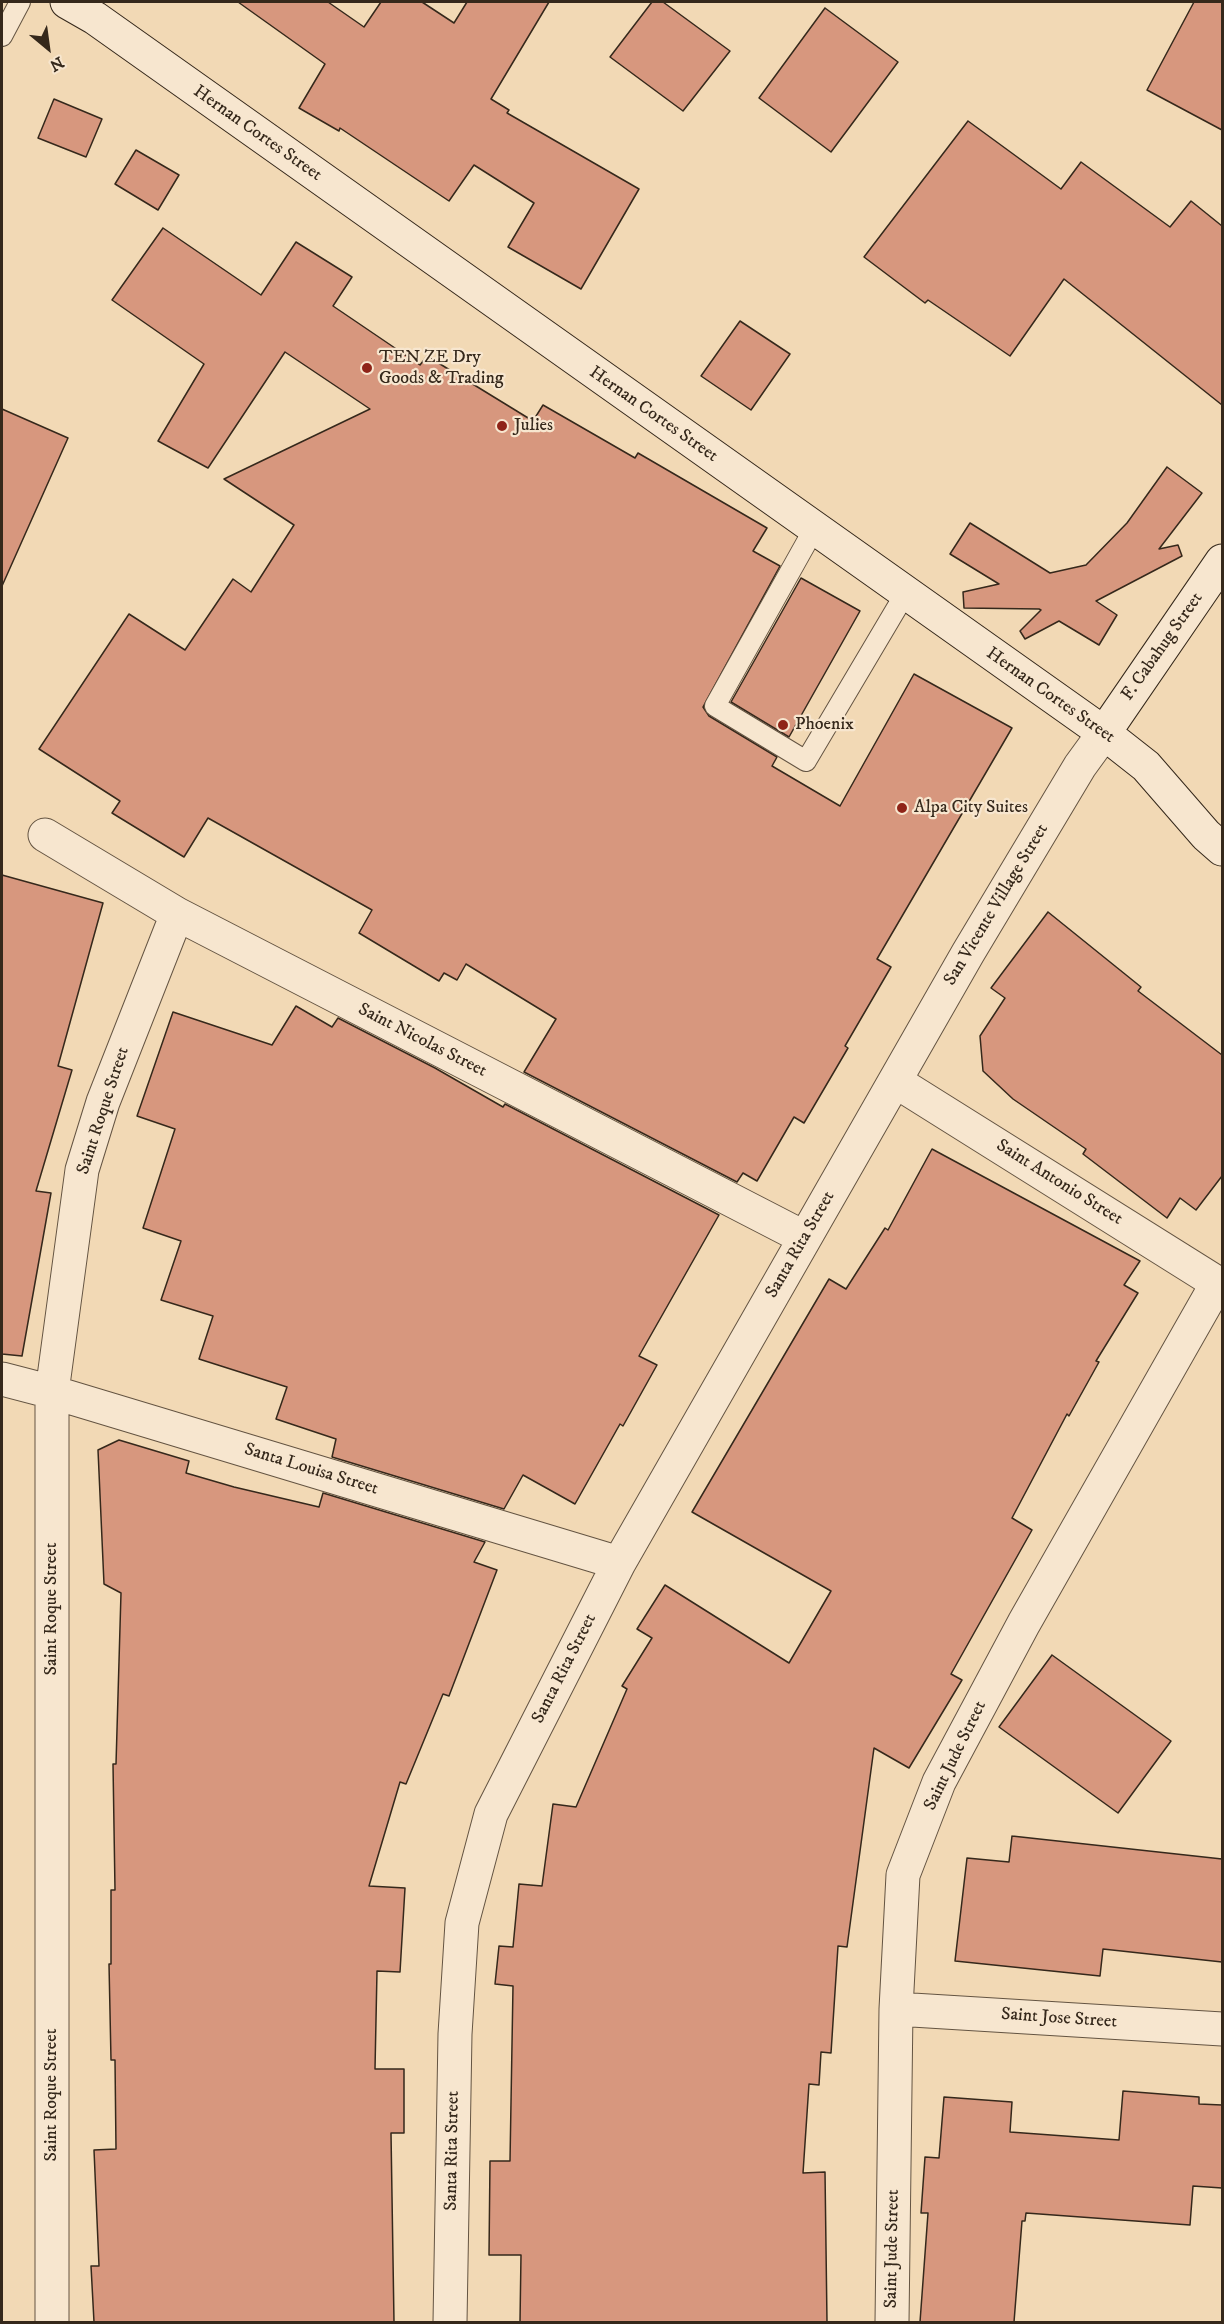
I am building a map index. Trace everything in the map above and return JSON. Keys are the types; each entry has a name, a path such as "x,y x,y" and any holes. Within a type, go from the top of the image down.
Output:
{"street":[{"name":"Hernan Cortes Street","path":"67,2 99,10 814,529 1104,733 1146,766 1206,835 1222,849"},
{"name":"F. Cabahug Street","path":"1104,733 1222,561"},
{"name":"San Vicente Village Street","path":"895,1081 1080,766 1104,733"},
{"name":"Saint Nicolas Street","path":"45,835 177,914 805,1238"},
{"name":"Saint Roque Street","path":"52,2322 52,1392 82,1170 103,1102 177,914"},
{"name":"Santa Rita Street","path":"450,2322 455,2034 462,1923 491,1814 619,1563 895,1081"},
{"name":"Saint Antonio Street","path":"895,1081 1220,1284"},
{"name":"Saint Jude Street","path":"892,2322 896,2009 903,1875 939,1782 1024,1623 1220,1284"},
{"name":"Santa Louisa Street","path":"2,1379 52,1392 619,1563"},
{"name":"Saint Jose Street","path":"896,2009 1222,2029"}],"lane":[{"path":"2,36 20,2"},
{"path":"814,529 716,706 806,761 905,594"}],"building":[{"path":"238,2 328,2 364,27 381,2 422,2 454,23 467,2 549,2 491,99 509,110 507,113 639,189 581,289 508,247 534,203 474,165 449,201 340,128 339,131 299,108 325,64"},
{"path":"652,2 663,2 730,51 683,111 610,57"},
{"path":"1194,2 1222,2 1222,130 1147,90"},
{"path":"825,8 898,62 831,152 759,98"},
{"path":"54,99 102,119 86,157 38,138"},
{"path":"968,121 1061,189 1081,162 1170,227 1191,201 1222,226 1222,405 1064,279 1010,356 928,300 925,303 864,257"},
{"path":"136,150 179,175 158,210 115,184"},
{"path":"163,228 261,295 296,242 352,277 333,306 420,365 427,356 533,421 543,405 635,458 638,453 767,528 753,551 780,566 703,707 709,716 777,757 772,766 840,806 914,674 1012,728 877,959 891,967 845,1046 848,1048 804,1123 794,1117 757,1181 743,1173 737,1182 524,1072 556,1019 466,964 457,980 444,973 439,981 359,933 372,910 208,818 184,857 112,813 120,801 39,749 129,614 185,650 233,579 251,592 294,525 224,479 370,409 285,352 208,468 158,441 204,364 112,300"},
{"path":"740,321 790,354 751,410 701,376"},
{"path":"2,409 68,438 2,586"},
{"path":"1167,467 1202,493 1159,549 1178,545 1182,556 1096,601 1117,615 1099,645 1059,621 1025,639 1020,631 1041,610 1039,609 964,608 963,592 999,584 950,554 970,523 1050,573 1086,565 1127,523"},
{"path":"801,578 860,611 789,737 731,702"},
{"path":"2,875 103,903 58,1066 72,1070 36,1191 51,1193 22,1356 2,1354"},
{"path":"1048,912 1141,987 1138,991 1222,1055 1222,1176 1196,1210 1180,1198 1167,1218 1083,1154 1086,1149 1013,1099 983,1071 980,1036 1005,998 991,988"},
{"path":"296,1006 332,1027 338,1018 435,1068 503,1107 505,1104 719,1215 639,1356 657,1365 623,1426 620,1424 575,1504 523,1475 504,1509 332,1457 336,1439 276,1419 287,1387 199,1359 213,1316 161,1300 181,1241 143,1228 175,1129 137,1116 173,1012 272,1045"},
{"path":"932,1149 1140,1261 1124,1285 1138,1293 1096,1361 1099,1362 1069,1416 1067,1414 1012,1518 1032,1530 951,1674 962,1680 909,1768 874,1748 847,1947 838,1946 831,2053 821,2052 819,2085 809,2084 803,2173 825,2172 827,2322 520,2322 521,2255 489,2255 490,2161 510,2161 513,1986 495,1984 499,1946 513,1947 519,1884 542,1886 553,1804 576,1807 627,1689 622,1686 652,1638 637,1629 665,1585 789,1663 831,1591 692,1512 829,1279 846,1289 885,1228 888,1230"},
{"path":"119,1440 189,1461 186,1473 234,1487 319,1507 323,1493 485,1542 474,1562 497,1570 449,1696 443,1694 406,1784 400,1782 369,1886 405,1888 400,1972 377,1971 375,2069 404,2069 404,2133 391,2133 394,2322 94,2322 91,2266 99,2266 94,2150 116,2149 115,2060 111,2060 109,1964 111,1964 111,1890 115,1890 113,1764 116,1764 121,1593 104,1584 98,1450"},
{"path":"1052,1655 1171,1741 1118,1813 999,1727"},
{"path":"1012,1836 1222,1859 1222,1962 1103,1949 1100,1976 955,1961 967,1858 1009,1862"},
{"path":"1123,2091 1199,2097 1199,2104 1222,2105 1222,2188 1193,2186 1190,2225 1026,2213 1025,2221 1022,2221 1014,2322 920,2322 928,2213 921,2213 925,2157 939,2158 944,2097 1012,2102 1010,2132 1119,2140"}],"place":[{"name":"TEN ZE Dry Goods & Trading","path":"367,368"},
{"name":"Julies","path":"502,426"},
{"name":"Phoenix","path":"783,725"},
{"name":"Alpa City Suites","path":"902,808"}]}
